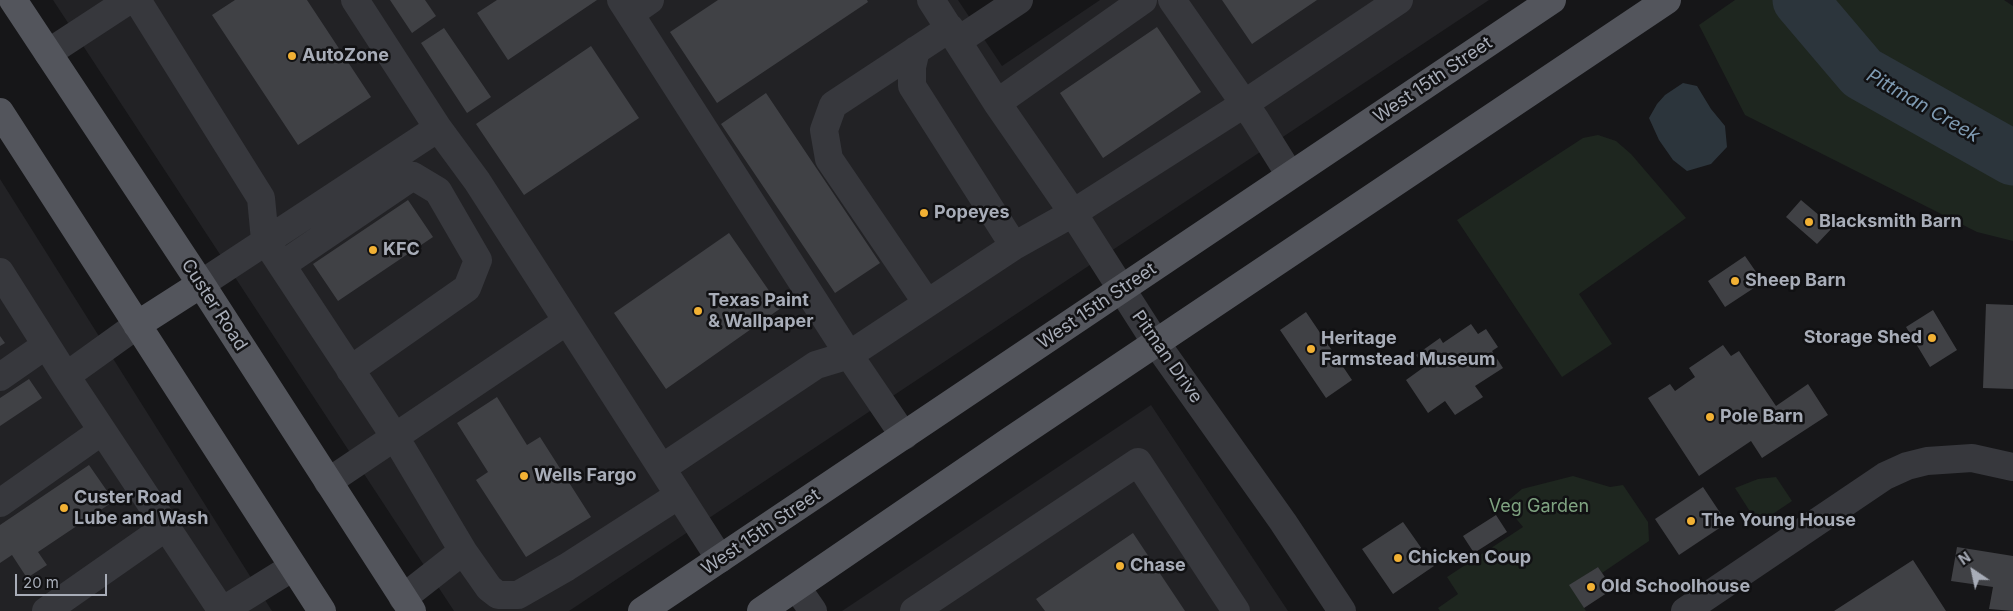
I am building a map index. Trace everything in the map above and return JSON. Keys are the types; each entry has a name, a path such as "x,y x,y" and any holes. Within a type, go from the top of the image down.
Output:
{"main road":[{"name":"Custer Road","path":"13,0 407,604"},
{"name":"West 15th Street","path":"642,611 1552,0"},
{"path":"761,611 1667,0"},
{"path":"0,112 322,611"},
{"path":"136,325 200,284"}],"street":[{"path":"48,53 129,0"},
{"path":"137,0 261,198 266,240 395,438 463,551 489,588 498,595 518,595 567,567 679,495"},
{"path":"354,0 438,128 477,181 720,559"},
{"name":"Pitman Drive","path":"931,0 955,34 997,102 1073,213 1156,343 1284,522 1341,611"},
{"path":"927,303 828,159 824,130 833,104 916,50 955,34 1019,0"},
{"path":"997,102 1143,0"},
{"path":"1172,0 1244,104 1290,175"},
{"path":"662,468 816,365 849,355 1014,246 1073,213 1244,104 1399,0"},
{"path":"634,5 849,355 904,436"},
{"path":"916,50 912,67 912,86 1014,246"},
{"path":"200,284 438,128"},
{"path":"282,265 413,176 438,191 478,260 466,288 350,370"},
{"path":"0,272 102,431 222,611 293,567"},
{"path":"328,482 566,322"},
{"path":"66,376 136,325"},
{"path":"0,377 46,345"},
{"path":"0,503 102,431"},
{"path":"1685,611 1885,476 1907,466 1927,461 1972,458 2013,467"},
{"path":"914,611 1138,462 1236,611"},
{"path":"46,611 166,527"},
{"path":"407,604 463,551"},
{"path":"797,588 813,611"}],"shaded area":[{"path":"53,0 958,0 1002,66 1100,0 1489,0 569,611 454,611"},
{"path":"1683,83 1697,86 1711,109 1725,126 1727,147 1711,164 1687,171 1673,160 1659,140 1649,118 1665,95"},
{"path":"0,179 272,611 0,611"},
{"path":"1151,405 1288,611 842,611"}],"green space":[{"path":"1735,0 2004,0 2013,6 2013,241 1977,232 1745,115 1699,25"},
{"path":"1598,135 1616,141 1631,154 1686,218 1579,294 1612,344 1562,377 1457,220 1583,138"},
{"name":"Veg Garden","path":"1573,476 1610,487 1623,485 1648,522 1649,541 1602,573 1598,567 1570,585 1586,611 1440,611 1438,608 1458,594 1447,577 1523,527 1504,504 1522,489"},
{"path":"1776,477 1792,501 1758,524 1735,488 1758,479"}],"building":[{"name":"AutoZone","path":"235,0 307,0 371,97 298,145 212,15"},
{"path":"390,0 425,0 436,16 412,33"},
{"path":"497,0 597,0 508,60 477,13"},
{"path":"718,0 867,0 868,2 717,103 670,32"},
{"path":"1222,0 1317,0 1252,44"},
{"path":"1157,27 1201,92 1103,158 1060,93"},
{"path":"444,28 491,97 467,113 421,43"},
{"path":"591,46 639,118 524,195 476,124"},
{"path":"766,93 880,263 835,293 721,124"},
{"name":"KFC","path":"408,200 433,237 338,301 313,264"},
{"name":"Blacksmith Barn","path":"1801,200 1833,227 1817,244 1786,217"},
{"name":"Texas Paint & Wallpaper","path":"729,233 781,308 666,389 614,313"},
{"name":"Sheep Barn","path":"1745,256 1763,282 1725,307 1708,281"},
{"path":"1986,304 2013,305 2013,389 1983,388"},
{"name":"Storage Shed","path":"1933,310 1957,350 1930,367 1906,327"},
{"path":"1306,312 1352,380 1326,398 1280,330"},
{"path":"1471,324 1478,334 1486,329 1498,347 1492,351 1503,368 1475,386 1483,397 1455,415 1445,401 1428,413 1406,380 1424,367 1416,355 1440,338 1443,343"},
{"path":"0,336 5,343 0,346"},
{"name":"Pole Barn","path":"1723,345 1731,356 1739,351 1776,406 1808,384 1828,415 1762,458 1751,441 1699,476 1648,398 1670,384 1675,391 1695,377 1689,368"},
{"path":"29,379 42,398 0,426 0,398"},
{"name":"Wells Fargo","path":"497,397 527,445 540,437 591,517 526,557 476,480 488,472 457,423"},
{"name":"Custer Road Lube and Wash","path":"89,465 114,501 38,552 47,565 27,578 12,555 0,563 0,525"},
{"name":"The Young House","path":"1703,487 1727,523 1679,555 1655,519"},
{"path":"1496,515 1507,532 1474,553 1463,536"},
{"name":"Chicken Coup","path":"1403,522 1434,566 1393,594 1362,549"},
{"name":"Chase","path":"1133,533 1185,611 1045,611 1036,599"},
{"path":"1957,547 2013,556 2013,611 1989,609 1993,587 1951,581"},
{"path":"1913,560 1946,611 1834,611"},
{"name":"Old Schoolhouse","path":"1598,567 1613,589 1584,608 1569,585"}],"waterway":[{"name":"Pittman Creek","path":"1800,0 1862,73 2013,158"}],"place":[{"name":"AutoZone","path":"292,56"},
{"name":"Popeyes","path":"924,213"},
{"name":"Blacksmith Barn","path":"1809,222"},
{"name":"KFC","path":"373,250"},
{"name":"Sheep Barn","path":"1735,281"},
{"name":"Texas Paint & Wallpaper","path":"698,311"},
{"name":"Storage Shed","path":"1932,338"},
{"name":"Heritage Farmstead Museum","path":"1311,349"},
{"name":"Pole Barn","path":"1710,417"},
{"name":"Wells Fargo","path":"524,476"},
{"name":"Custer Road Lube and Wash","path":"64,508"},
{"name":"The Young House","path":"1691,521"},
{"name":"Chicken Coup","path":"1398,558"},
{"name":"Chase","path":"1120,566"},
{"name":"Old Schoolhouse","path":"1591,587"}]}
